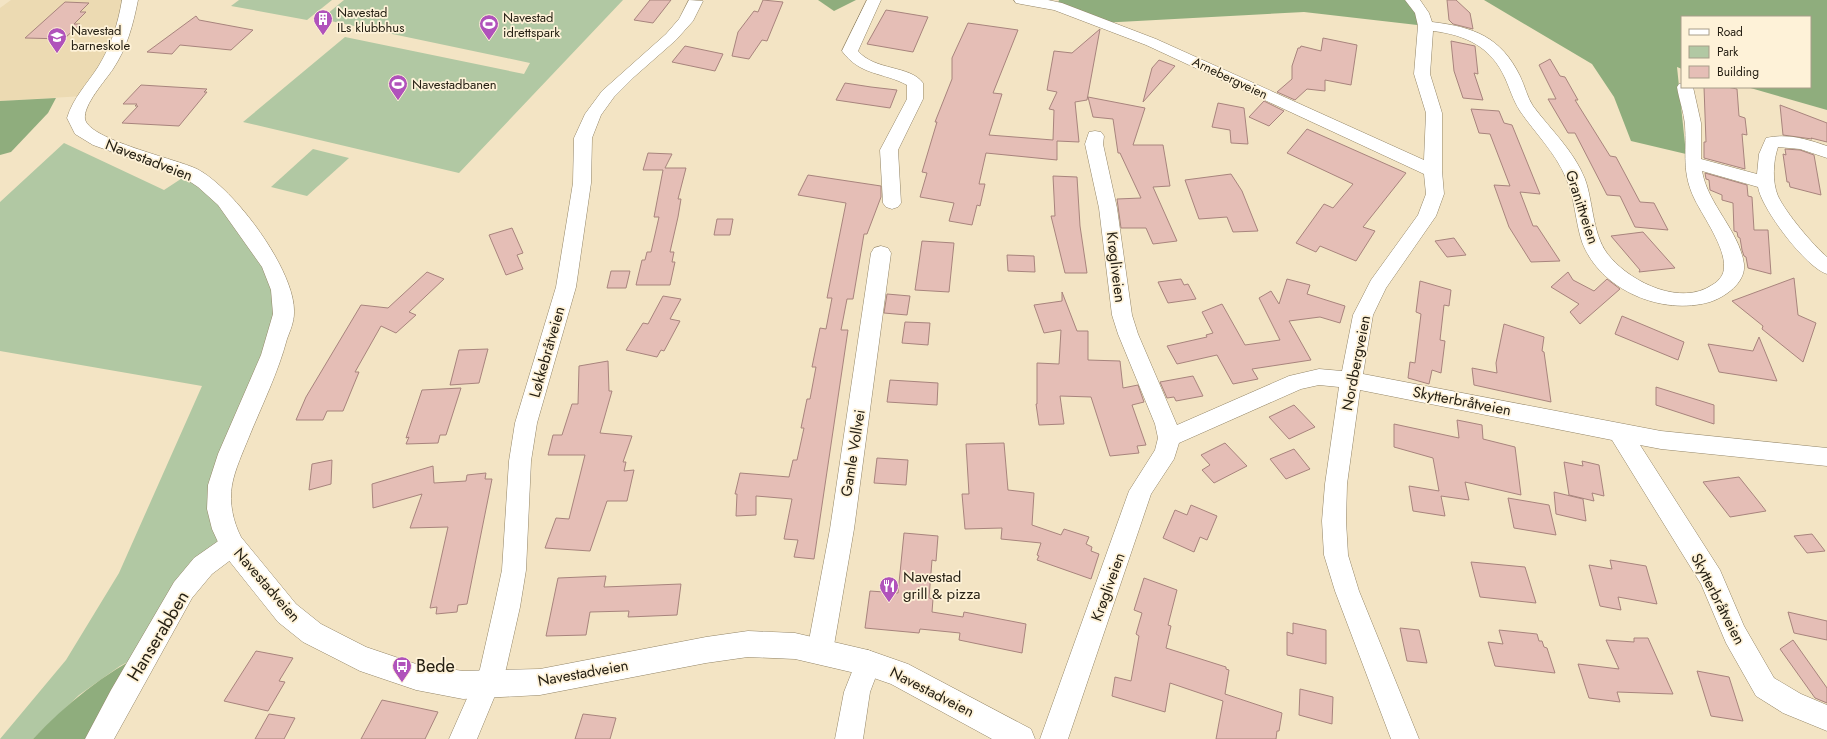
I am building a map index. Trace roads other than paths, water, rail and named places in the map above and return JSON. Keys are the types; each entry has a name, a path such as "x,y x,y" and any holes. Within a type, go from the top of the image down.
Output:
{"street":[{"name":"Navestadveien","path":"130,0 120,44 109,64 80,103 76,118 81,130 99,141 190,173 205,183 225,201 271,266 281,290 284,314 277,341 230,454 220,485 219,509 224,529 232,545 287,613 312,633 360,658 416,677 463,685 540,682 706,650 748,644 795,646 868,663 898,673 1021,739"},
{"path":"874,0 850,51 855,60 863,66 904,76 915,83 915,99 888,150 892,203"},
{"name":"Arnebergveien","path":"1021,0 1057,6 1151,42 1433,171"},
{"name":"Nordbergveien","path":"1405,739 1368,646 1336,555 1334,521 1336,484 1351,380 1363,315 1378,285 1427,216 1435,194 1433,171 1434,113 1422,74 1426,26 1422,13 1412,0"},
{"name":"Løkkebråtveien","path":"463,739 493,669 514,570 520,461 526,422 566,287 582,183 583,138 593,114 608,94 628,74 671,37 684,21 696,1"},
{"name":"Granittveien","path":"1426,26 1468,33 1483,40 1498,51 1506,62 1514,79 1520,100 1561,152 1573,172 1578,186 1586,230 1603,261 1621,279 1649,292 1676,300 1699,299 1719,290 1730,280 1734,265 1730,252 1695,180 1692,162 1693,123 1685,88"},
{"name":"Krøgliveien","path":"1054,739 1140,491 1166,452 1169,438 1166,424 1128,334 1122,315 1114,243 1094,144 1095,136"},
{"path":"1827,152 1803,143 1786,140 1772,142 1768,150 1766,183 1770,197 1799,240 1817,260 1827,266"},
{"path":"1692,162 1766,183"},
{"name":"Gamle Vollvei","path":"820,651 842,529 881,254"},
{"path":"1169,438 1297,382 1319,377 1351,380"},
{"name":"Skytterbråtveien","path":"1351,380 1620,433 1715,446 1827,457"},
{"name":"Skytterbråtveien","path":"1620,433 1711,578 1735,634 1765,686 1792,704 1827,718"},
{"name":"Hanserabben","path":"99,739 120,699 183,590 203,566 232,545"},
{"path":"849,739 857,692 868,663"}],"place":[{"name":"Navestad ILs klubbhus","path":"323,36"},
{"name":"Navestad idrettspark","path":"489,41"},
{"name":"Navestad barneskole","path":"57,54"},
{"name":"Navestadbanen","path":"398,101"},
{"name":"Navestad grill & pizza","path":"889,603"},
{"name":"Bede","path":"402,683"}]}
